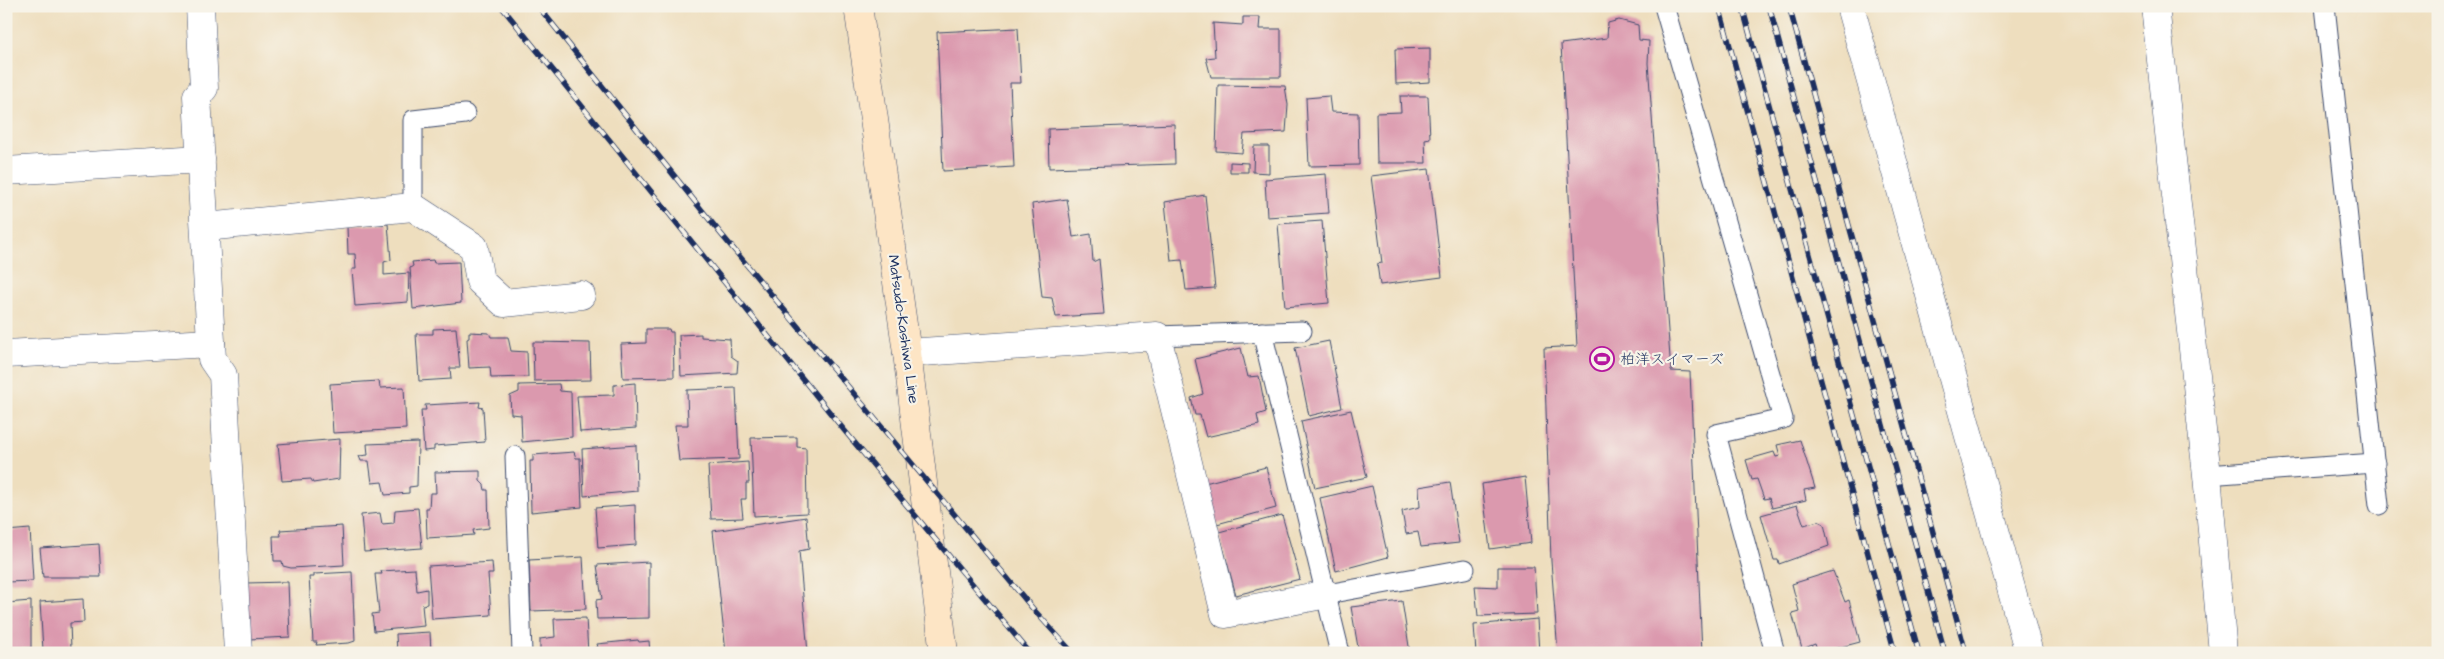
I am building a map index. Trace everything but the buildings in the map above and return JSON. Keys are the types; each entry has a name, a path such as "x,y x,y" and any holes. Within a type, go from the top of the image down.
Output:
{"main road":[{"name":"Matsudo-Kashiwa Line","path":"858,6 907,353 944,653"}],"street":[{"path":"200,6 204,88 197,96 204,226 212,359 223,375 238,653"},
{"path":"1850,6 2029,653"},
{"path":"2155,6 2207,475 2223,653"},
{"path":"6,171 201,159"},
{"path":"204,226 413,207 474,247 480,281 504,302 581,295"},
{"path":"907,353 1158,336 1225,614 1327,594"},
{"path":"6,354 211,343"}],"lane":[{"path":"1664,6 1783,419 1716,434 1775,653"},
{"path":"2325,6 2380,505"},
{"path":"413,207 413,120 465,114"},
{"path":"1262,332 1340,653"},
{"path":"1158,336 1302,332"},
{"path":"515,456 522,653"},
{"path":"2207,475 2375,463"},
{"path":"1327,594 1465,569"}],"railway":[{"path":"501,6 844,430 1030,653"},
{"path":"538,6 721,234 1034,610 1073,653"},
{"path":"1719,6 1895,653"},
{"path":"1742,6 1919,653"},
{"path":"1769,6 1945,653"},
{"path":"1789,6 1966,653"}],"place":[{"name":"柏洋スイマーズ","path":"1602,359"}]}
